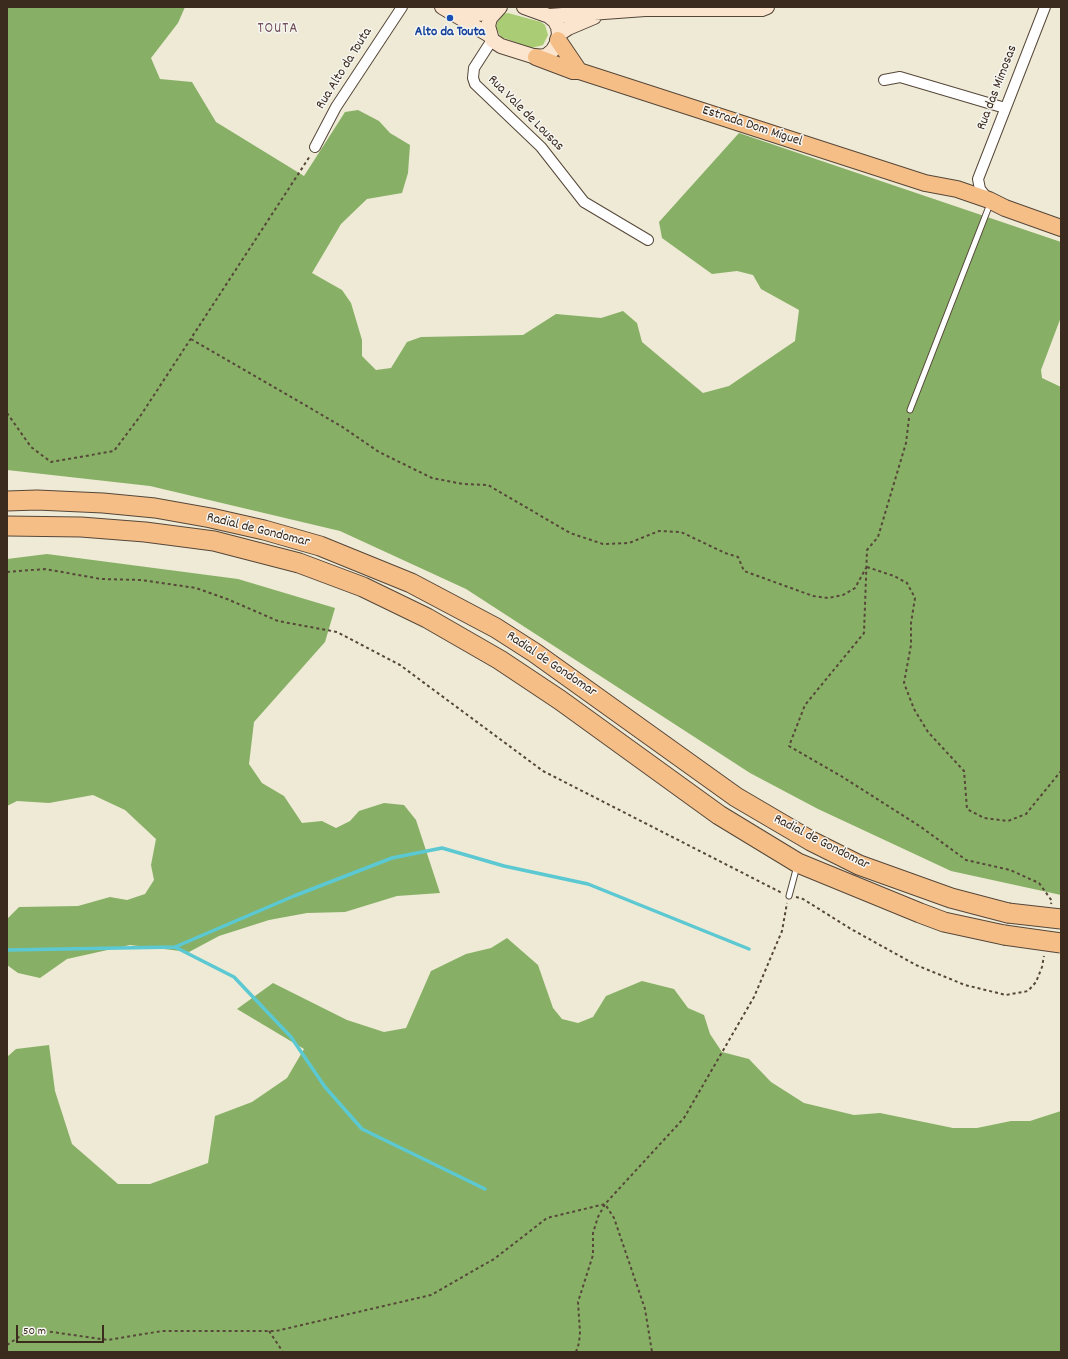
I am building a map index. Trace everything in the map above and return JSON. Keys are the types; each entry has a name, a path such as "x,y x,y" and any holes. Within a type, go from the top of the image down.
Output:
{"highway":[{"name":"Radial de Gondomar","path":"7,500 103,503 155,508 211,518 264,530 320,546 411,583 496,628 535,653 736,797 811,841 866,868 951,898 1008,913 1056,914"},
{"name":"Radial de Gondomar","path":"7,526 81,527 145,532 214,541 299,563 363,587 427,618 500,660 560,700 720,816 798,863 932,918 1004,935 1061,943"}],"main road":[{"path":"442,7 501,46 536,57 546,56 553,50 558,37 568,28 609,11"},
{"path":"458,7 476,13 485,14 497,10"},
{"path":"524,7 549,16 555,21 558,37 579,70"},
{"path":"549,16 644,9 762,9 767,7"},
{"path":"490,38 489,22 497,10"},
{"name":"Estrada Dom Miguel","path":"536,57 573,71 579,70 925,183 956,189 988,204"},
{"name":"Estrada Dom Miguel","path":"925,183 952,196 1005,208 1061,228"}],"street":[{"name":"Rua Alto da Touta","path":"315,148 336,107 402,7"},
{"name":"Rua das Mimosas","path":"978,179 1045,7"},
{"name":"Rua Vale de Lousas","path":"490,38 474,68 473,78 475,84 541,147 584,202 648,240"},
{"path":"884,80 900,77 1006,108"},
{"path":"956,189 965,187 978,179 980,190 988,204"}],"lane":[{"path":"910,410 988,204"},
{"path":"789,896 798,863"}],"path":[{"path":"7,413 31,447 51,462 114,451 141,415 315,148"},
{"path":"191,339 341,426 379,452 432,478 463,484 488,485 570,533 603,544 629,543 659,531 681,532 725,553 738,557 744,571 813,596 828,598 843,595 855,588 867,567"},
{"path":"910,410 906,444 878,537 867,550 864,633 805,705 789,746 841,776 921,827 966,860 1010,870 1039,884 1052,901 1056,914"},
{"path":"867,567 894,576 907,583 915,598 910,623 911,645 904,683 914,709 928,732 964,771 967,809 984,818 1008,821 1026,814 1061,771"},
{"path":"7,572 45,569 101,579 141,580 196,588 227,599 278,621 337,632 400,666 543,771 744,875 789,896 803,899 851,929 916,964 965,985 1006,995 1028,991 1036,982 1042,967 1044,952"},
{"path":"576,1352 580,1332 578,1302 593,1255 593,1233 598,1217 605,1204 684,1118 754,997 782,931 789,896"},
{"path":"7,1345 31,1329 108,1340 162,1331 276,1331 431,1295 494,1259 547,1218 605,1204"},
{"path":"605,1204 614,1218 645,1309 652,1352"},
{"path":"269,1331 283,1352"}],"green space":[{"path":"7,7 185,7 178,23 151,58 160,79 192,82 216,122 304,176 345,112 358,110 379,121 390,133 410,145 408,173 402,193 367,199 341,224 312,273 342,290 351,303 362,340 362,356 376,370 391,368 407,342 421,337 523,335 556,314 601,318 623,311 637,323 642,342 703,393 729,386 795,341 799,310 761,289 753,275 737,271 712,274 662,238 659,222 739,133 1061,242 1061,317 1041,370 1042,378 1061,387 1061,895 951,871 818,809 750,773 466,589 340,531 150,486 7,470"},
{"path":"508,13 541,22 545,25 548,35 543,45 532,48 501,37 496,28 497,23 503,14"},
{"path":"47,554 238,579 335,608 325,642 254,722 249,764 262,783 284,796 302,823 322,821 336,828 350,821 359,811 384,803 404,805 416,820 440,893 397,896 345,912 307,913 269,920 219,936 189,952 130,945 67,959 40,978 18,973 7,965 7,919 19,907 78,906 110,897 127,900 145,894 154,880 151,865 156,839 125,810 93,795 49,803 17,801 7,806 7,559"},
{"path":"507,938 538,965 553,1008 562,1019 578,1023 593,1017 606,996 642,981 674,989 688,1008 704,1015 710,1034 722,1052 749,1059 771,1082 804,1103 854,1115 880,1113 953,1128 977,1128 1011,1121 1030,1121 1061,1111 1061,1352 7,1352 7,1057 16,1049 49,1045 55,1091 72,1144 118,1184 150,1184 208,1163 215,1116 252,1102 287,1078 304,1049 237,1009 273,983 347,1020 384,1032 406,1028 431,971 466,954 491,948"}],"waterway":[{"path":"7,950 175,947 294,896 392,858 442,848 504,866 588,884 749,949"},
{"path":"175,947 234,977 291,1037 325,1087 362,1129 485,1189"}],"place":[{"name":"Alto da Touta","path":"450,18"}],"district":[{"name":"TOUTA","path":"278,30"}]}
